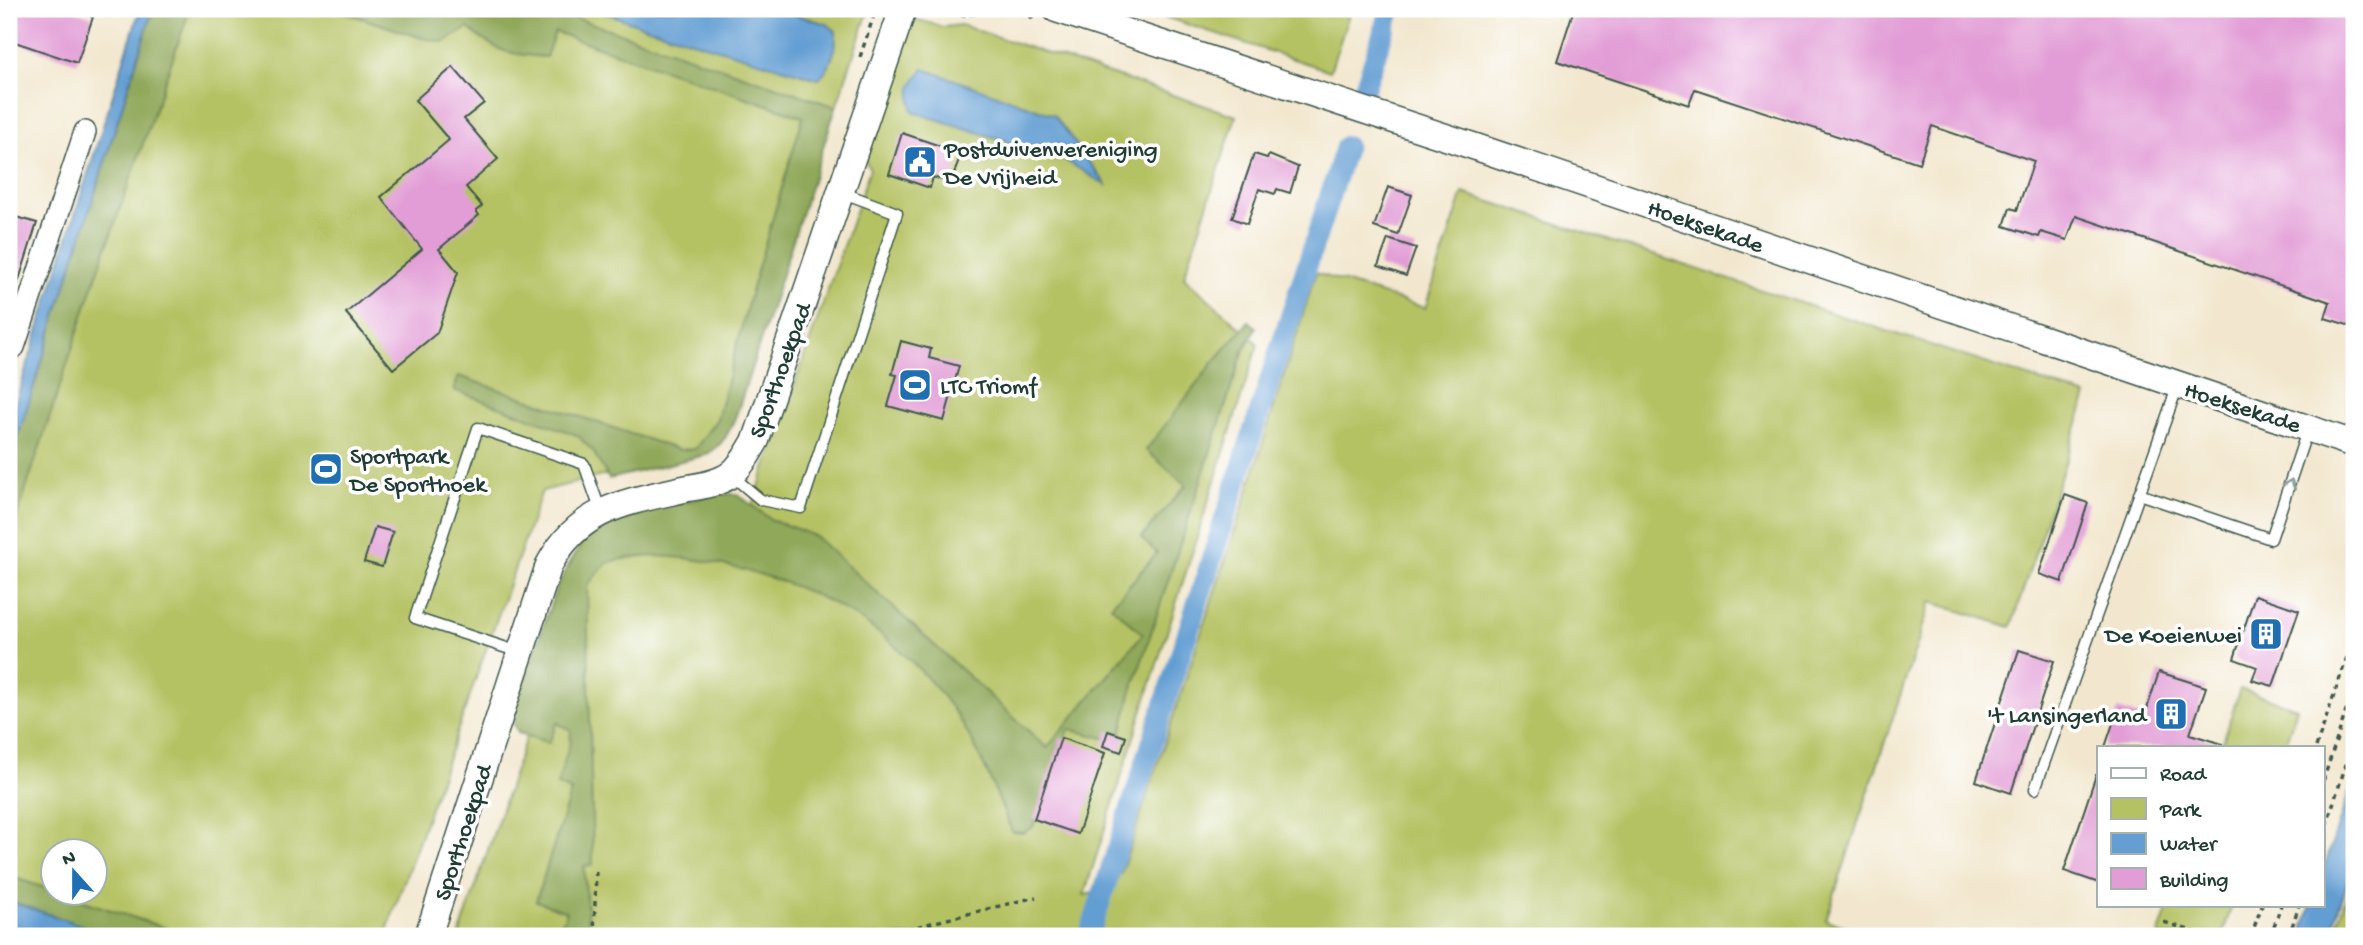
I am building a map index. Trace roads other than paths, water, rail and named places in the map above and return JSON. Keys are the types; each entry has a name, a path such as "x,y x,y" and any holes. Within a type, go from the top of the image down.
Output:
{"street":[{"name":"Sporthoekpad","path":"428,936 549,565 559,545 574,530 601,512 631,501 713,483 731,475 744,461 756,440 903,9"},
{"name":"Hoeksekade","path":"1046,13 1464,143 2354,443"},
{"path":"9,350 14,347 85,132"}],"lane":[{"path":"731,475 761,500 801,508 897,213 841,192"},
{"path":"2035,789 2178,385"},
{"path":"521,652 415,618 478,428 584,464 601,512"},
{"path":"2139,494 2271,539 2308,428"}],"water":[{"path":"140,9 153,9 9,465 9,423"},
{"path":"594,9 775,9 827,24 836,31 835,44 830,63 819,79"},
{"path":"924,69 1054,115 1107,186 1063,159 913,112 911,89"},
{"path":"2354,778 2354,864 2329,936 2301,936 2311,906 2324,906 2324,868"},
{"path":"9,901 113,936 9,936"}],"waterway":[{"path":"1364,90 1391,9"},
{"path":"1089,936 1346,146"}],"place":[{"name":"Postduivenvereniging De Vrijheid","path":"920,162"},
{"name":"LTC Triomf","path":"915,385"},
{"name":"Sportpark De Sporthoek","path":"326,469"},
{"name":"De Koeienwei","path":"2266,634"},
{"name":"'t Lansingerland","path":"2171,714"}]}
